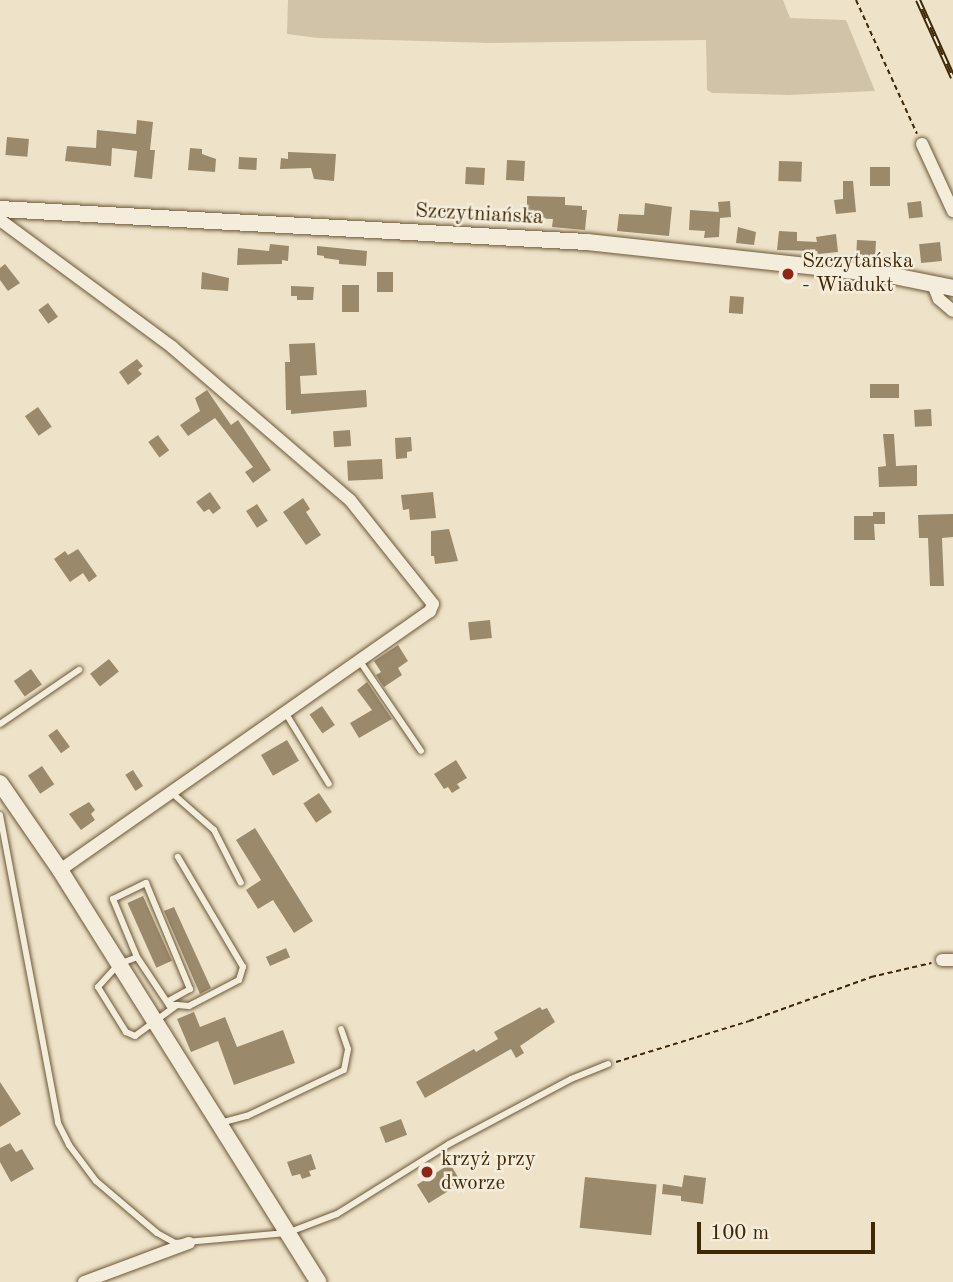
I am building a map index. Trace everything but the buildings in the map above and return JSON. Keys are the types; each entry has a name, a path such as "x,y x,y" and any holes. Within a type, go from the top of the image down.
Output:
{"street":[{"path":"922,144 953,211"},
{"name":"Szczytniańska","path":"0,209 587,242 933,282 953,288"},
{"path":"0,220 172,347 350,500 431,598 430,611 60,870"},
{"path":"933,282 939,299 953,311"},
{"path":"0,783 60,870 318,1282"},
{"path":"84,1282 189,1243"}],"lane":[{"path":"359,660 421,751"},
{"path":"0,724 79,670"},
{"path":"285,712 328,784"},
{"path":"171,791 214,830 241,883"},
{"path":"0,815 58,1123 86,1170 109,1194 157,1233 176,1243 287,1233 337,1214 449,1144 571,1079 608,1064"},
{"path":"167,1002 190,989 146,883 113,899 137,957 167,1002 189,1006 239,980 243,967 178,857"},
{"path":"137,957 119,964 98,986 125,1032 135,1036 177,1005"},
{"path":"219,1123 247,1116 344,1070 348,1049 341,1029"}],"path":[{"path":"856,0 922,144"},
{"path":"608,1064 749,1021 871,977 948,960"}],"shaded area":[{"path":"288,0 783,0 790,18 846,20 875,91 788,95 712,93 707,90 706,40 490,43 318,38 287,34"}],"railway":[{"path":"918,0 953,78"}],"place":[{"name":"Szczytańska - Wiadukt","path":"788,274"},
{"name":"krzyż przy dworze","path":"427,1172"}]}
